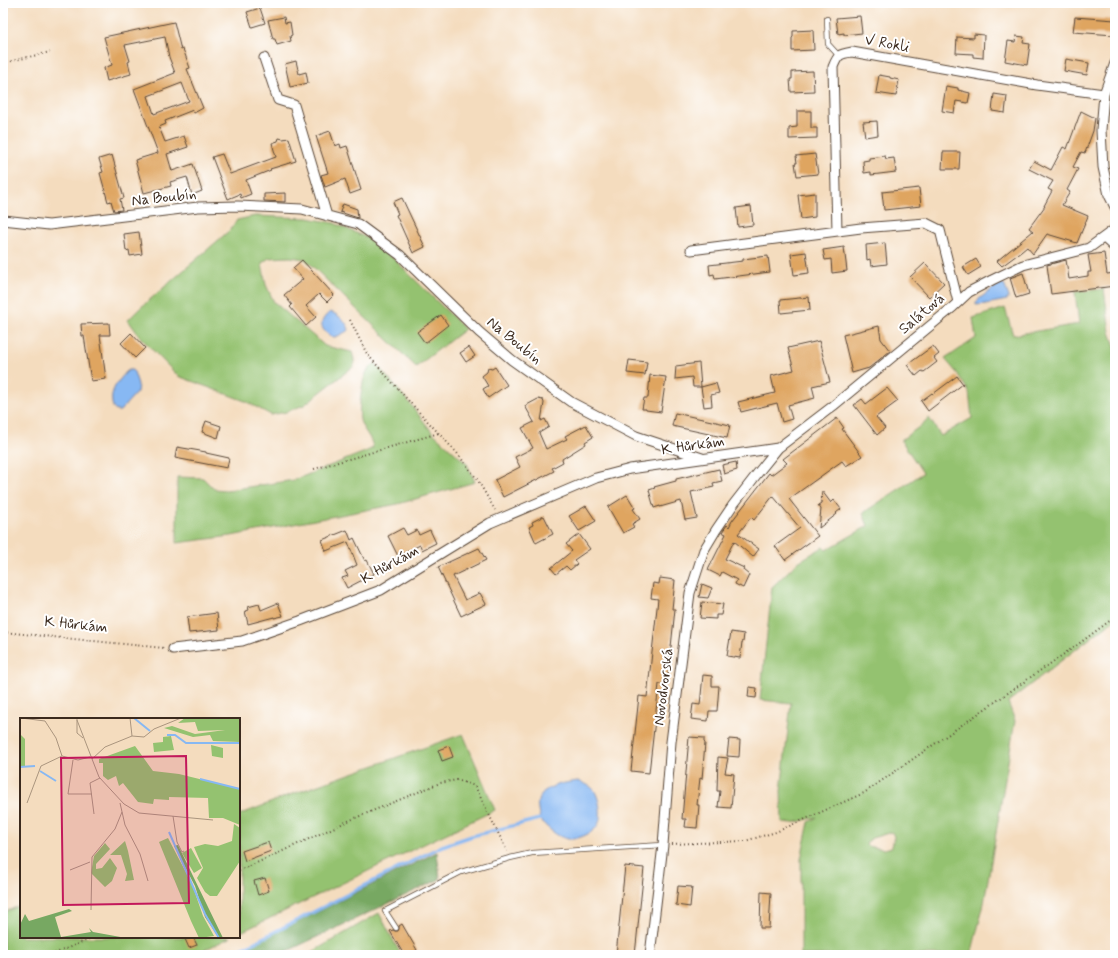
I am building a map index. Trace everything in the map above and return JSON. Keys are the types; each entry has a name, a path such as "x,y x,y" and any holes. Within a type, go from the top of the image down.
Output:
{"street":[{"name":"V Rokli","path":"839,56 852,52 1037,85 1104,94"},
{"path":"837,231 833,67 836,58 839,56"},
{"path":"264,58 278,100 294,104 327,216"},
{"path":"1115,62 1104,94 1101,130 1103,167 1109,195 1115,207"},
{"name":"Na Boubín","path":"3,220 49,226 198,207 238,206 302,209 358,224 400,255 479,332 512,360 571,402 636,436 702,458"},
{"path":"691,250 861,228 926,223 940,230 958,302"},
{"name":"Salátová","path":"778,448 833,406 969,292 1023,266 1089,248 1115,229"},
{"path":"1104,238 1115,248"},
{"name":"K Hůrkám","path":"173,649 242,641 300,622 381,590 490,523 596,478 630,469 778,448"},
{"name":"Novodvorská","path":"650,955 663,845 671,742 690,593 704,550 716,530 747,486 778,448"}],"lane":[{"path":"826,19 828,44 839,56"},
{"path":"396,928 385,911 461,872 532,853 663,845"}],"path":[{"path":"3,63 50,52"},
{"path":"350,320 367,354 457,453 477,480 500,519"},
{"path":"314,469 439,433"},
{"path":"663,845 745,841 776,832 864,793 1077,645 1115,616"},
{"name":"K Hůrkám","path":"3,632 173,649"},
{"path":"240,871 440,783 458,780 475,786 510,858"},
{"path":"50,955 92,938"}],"green space":[{"path":"255,216 308,218 334,223 367,238 394,259 465,329 416,367 305,259 290,257 269,258 262,263 266,285 274,302 325,346 352,352 354,366 304,405 286,412 271,415 245,401 178,376 141,338 128,320 230,230 237,220"},
{"path":"1104,289 1110,332 1115,346 1115,619 1008,702 1015,721 984,903 971,955 801,955 801,859 809,822 817,817 792,823 782,822 781,791 791,703 760,700 772,587 798,562 823,547 826,550 868,526 863,513 923,473 901,440 929,418 941,436 972,418 969,392 957,373 945,359 976,338 973,318 1005,308 1013,335 1079,324 1075,292","holes":["892,832 894,837 892,847 884,849 867,846 866,843 872,838"]},
{"path":"374,364 376,364 408,401 432,432 467,464 475,482 398,504 231,536 177,543 177,477 203,478 214,489 235,489 294,480 373,448 371,440 361,424 360,410 362,389 366,373"},
{"path":"463,734 495,810 240,933 240,815 290,795"},
{"path":"437,852 440,879 438,880 279,955 231,955"},
{"path":"20,905 20,938 229,938 194,955 3,955 3,913"},
{"path":"379,913 401,955 307,955"}],"water":[{"path":"1001,283 1004,284 1009,297 1007,300 976,305 976,302 980,298"},
{"path":"330,312 336,314 342,319 347,324 349,330 334,337 330,336 323,329 322,323 324,317"},
{"path":"129,370 134,372 138,384 137,392 120,411 116,411 112,403 113,390 120,379"},
{"path":"578,781 591,787 596,793 600,807 600,817 598,825 593,831 572,839 560,836 543,823 539,814 538,802 540,796 550,788 564,783"}],"building":[{"path":"260,8 265,23 252,27 247,12"},
{"path":"860,16 862,33 844,35 844,33 838,34 836,18"},
{"path":"284,17 285,23 290,22 292,35 290,36 291,41 277,45 275,39 273,39 268,20"},
{"path":"1075,17 1115,20 1114,35 1073,32"},
{"path":"174,22 181,50 183,49 190,68 187,69 203,108 194,113 193,110 165,121 166,124 159,127 165,142 184,136 188,147 167,154 172,171 193,164 202,191 192,195 187,177 170,182 171,186 144,193 135,160 158,153 134,89 175,73 169,57 165,37 125,45 130,61 128,62 131,74 107,81 104,68 112,65 104,37","holes":["182,83 189,101 154,114 148,96"]},
{"path":"813,30 814,50 792,51 793,31"},
{"path":"974,34 984,35 983,58 973,57 973,54 956,53 957,37 974,38"},
{"path":"1016,36 1024,37 1023,43 1030,44 1027,65 1005,61 1008,41 1015,42"},
{"path":"1066,59 1089,63 1087,75 1064,71"},
{"path":"296,61 299,74 306,72 308,83 290,87 285,64"},
{"path":"813,71 814,91 791,92 790,79 792,79 792,72"},
{"path":"879,75 899,80 896,96 876,93"},
{"path":"946,86 958,88 958,90 970,93 968,103 956,101 954,113 942,111"},
{"path":"994,94 1007,96 1005,113 992,111"},
{"path":"797,111 811,111 811,128 817,128 817,138 789,139 789,128 797,127"},
{"path":"1081,111 1095,118 1093,131 1085,153 1081,152 1073,167 1078,169 1067,190 1070,192 1062,205 1088,216 1077,243 1047,234 1033,254 1027,247 1002,266 997,261 1033,231 1029,228 1045,206 1052,191 1048,189 1053,181 1029,169 1034,161 1051,170 1063,147 1067,149"},
{"path":"877,121 878,135 865,137 863,122"},
{"path":"330,131 335,146 340,144 341,148 347,146 361,190 350,194 345,179 325,187 321,175 328,173 316,136"},
{"path":"279,138 289,138 296,161 270,169 271,170 246,180 251,194 241,198 240,194 228,199 212,157 222,154 230,174 276,157 272,143 278,141"},
{"path":"943,152 960,152 959,169 942,169"},
{"path":"815,154 818,174 797,176 795,163 797,163 796,156"},
{"path":"112,155 124,198 120,199 122,210 114,211 111,201 108,202 100,173 103,172 99,159"},
{"path":"885,156 886,159 894,158 896,172 871,175 871,172 864,173 863,161 869,160 869,158"},
{"path":"919,188 921,206 884,210 882,192"},
{"path":"285,193 285,202 264,201 264,194"},
{"path":"815,193 815,217 801,219 798,195"},
{"path":"402,198 425,247 413,253 396,215 398,214 393,202"},
{"path":"343,204 357,209 358,218 340,212"},
{"path":"751,206 753,225 738,227 736,208"},
{"path":"139,232 142,254 130,256 129,250 126,251 124,234"},
{"path":"885,243 887,264 871,266 870,259 867,260 866,245"},
{"path":"844,247 847,271 832,273 831,259 825,260 823,250"},
{"path":"806,252 809,273 794,275 791,254"},
{"path":"1104,253 1107,274 1115,273 1115,286 1051,294 1047,265 1066,260 1069,279 1088,276 1088,272 1091,272 1088,255"},
{"path":"768,256 770,272 715,279 714,274 710,275 709,265"},
{"path":"976,259 981,267 968,275 963,267"},
{"path":"302,260 334,295 327,302 319,294 306,306 316,317 306,326 290,307 292,305 284,295 303,279 293,268"},
{"path":"925,263 944,283 929,297 910,277"},
{"path":"1023,273 1029,294 1016,298 1010,278"},
{"path":"809,297 810,310 781,313 780,300"},
{"path":"441,315 448,325 425,343 417,332"},
{"path":"109,323 110,335 100,335 106,379 91,381 81,324"},
{"path":"879,326 881,339 890,351 869,368 852,373 843,335"},
{"path":"131,333 145,348 135,358 121,343"},
{"path":"819,341 830,382 812,386 815,398 788,405 792,419 782,422 777,403 741,412 738,402 775,393 771,376 794,370 788,348"},
{"path":"933,346 939,354 934,358 937,362 916,376 907,365"},
{"path":"469,347 475,356 466,362 460,353"},
{"path":"629,360 647,362 645,375 627,373"},
{"path":"699,363 701,387 693,387 692,377 675,379 676,366"},
{"path":"495,367 507,385 488,398 483,389 488,386 482,376 487,372 488,368 492,369"},
{"path":"650,375 666,377 661,412 642,409 644,398 648,398"},
{"path":"957,376 963,384 928,411 921,401"},
{"path":"716,383 719,393 711,395 712,406 704,407 701,387"},
{"path":"887,388 898,401 876,417 885,428 877,435 854,405 862,399 866,404"},
{"path":"538,399 543,400 544,403 541,421 545,419 549,427 539,433 546,449 567,439 565,436 586,425 593,437 585,442 586,444 562,459 563,462 552,468 554,471 503,497 495,480 520,467 515,457 533,448 522,428 534,422 525,406"},
{"path":"675,413 730,425 727,438 672,426"},
{"path":"837,418 844,428 842,429 862,456 846,466 842,461 789,499 818,536 785,560 775,546 800,528 773,496 754,520 751,517 738,534 759,549 753,557 734,541 725,559 744,568 743,570 749,575 743,588 735,584 737,580 722,572 720,576 708,570 726,534 722,532 727,525 729,527 769,473 771,475 787,463 783,459"},
{"path":"206,421 221,426 218,438 202,432"},
{"path":"177,447 229,458 227,468 175,458"},
{"path":"736,462 737,470 724,474 722,465"},
{"path":"719,469 722,481 713,483 714,487 691,492 697,518 685,520 681,501 654,508 649,490 655,488 654,487 676,481 676,479"},
{"path":"822,491 831,503 834,500 841,509 819,528 821,509 818,505 821,503"},
{"path":"627,495 635,508 633,509 640,519 632,524 634,527 623,533 608,507"},
{"path":"586,506 596,521 579,531 569,516"},
{"path":"544,516 553,534 536,543 529,527 533,525 532,522"},
{"path":"403,528 407,535 417,530 419,535 430,530 436,543 422,550 420,545 398,556 388,536"},
{"path":"347,530 351,540 354,538 365,561 367,560 374,574 347,588 342,578 348,576 345,571 357,565 348,542 326,551 322,540"},
{"path":"579,534 590,549 574,560 577,564 570,570 566,566 556,574 551,568 572,551 566,544"},
{"path":"479,548 486,560 453,576 465,600 480,593 486,604 461,616 438,567"},
{"path":"660,578 675,580 672,609 675,609 667,685 659,684 649,773 631,771 639,696 647,697 658,599 651,598 653,583 659,584"},
{"path":"702,584 712,588 708,598 699,597"},
{"path":"702,602 723,604 721,615 716,615 716,619 700,618"},
{"path":"278,603 283,616 248,624 245,611 249,610 248,607 259,604 261,610"},
{"path":"217,613 219,630 189,633 187,617"},
{"path":"731,632 744,634 740,658 727,656"},
{"path":"703,675 712,676 712,686 719,686 717,711 709,711 708,721 691,719 693,704 700,705"},
{"path":"749,687 757,688 756,698 748,697"},
{"path":"689,737 704,738 705,743 702,779 700,778 697,805 699,805 697,828 685,827 686,819 682,819"},
{"path":"729,739 740,740 739,757 727,756"},
{"path":"449,746 453,757 442,761 438,750"},
{"path":"718,757 728,758 725,773 734,774 731,808 718,807 720,791 717,791"},
{"path":"268,842 271,851 245,861 242,851"},
{"path":"625,866 644,868 635,955 616,955"},
{"path":"265,878 269,891 258,895 254,881"},
{"path":"678,886 692,887 690,907 676,905"},
{"path":"761,892 771,893 769,928 760,928"},
{"path":"402,924 417,950 409,955 404,955 390,931 398,931 399,926"},
{"path":"194,938 197,945 189,948 185,939"}],"waterway":[{"path":"230,955 442,846 472,836 543,819"}]}
